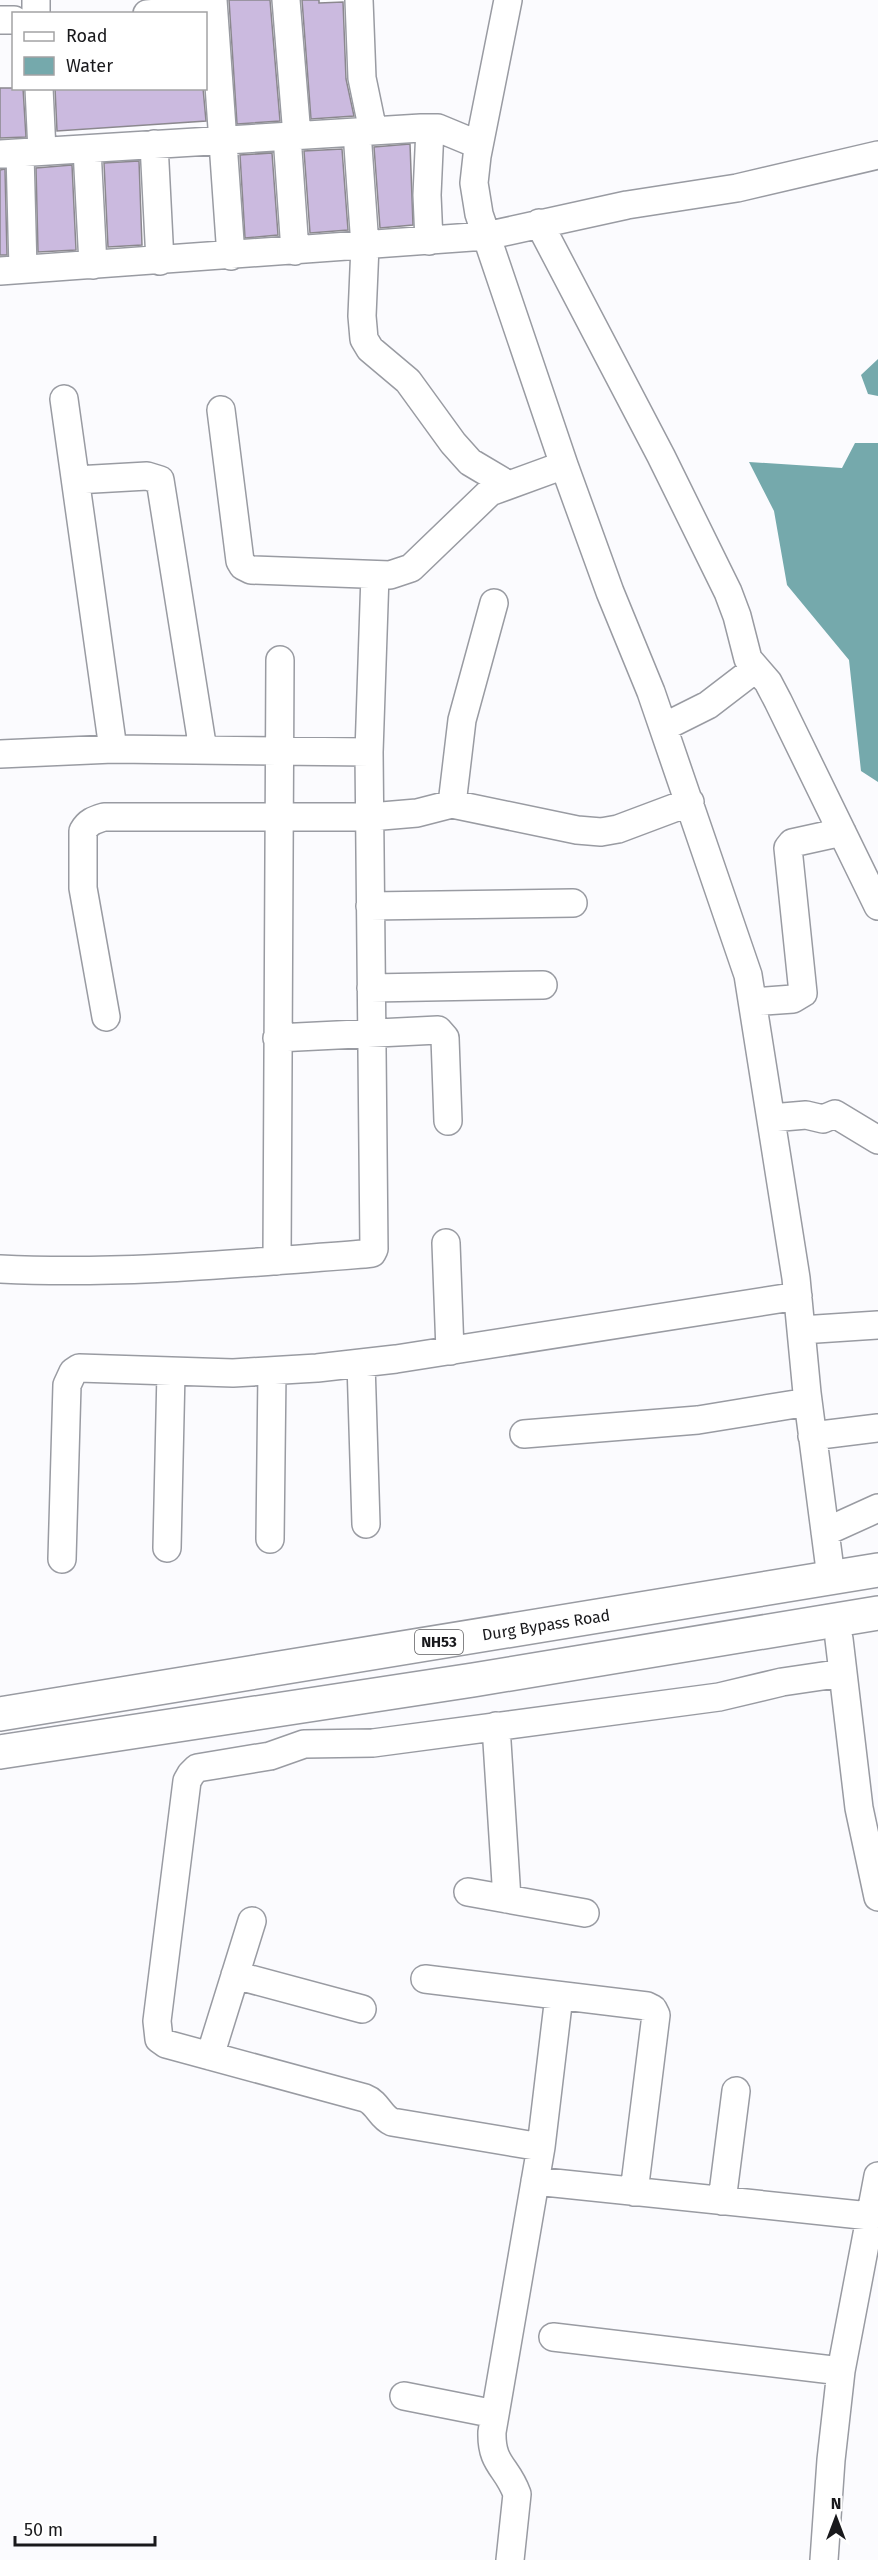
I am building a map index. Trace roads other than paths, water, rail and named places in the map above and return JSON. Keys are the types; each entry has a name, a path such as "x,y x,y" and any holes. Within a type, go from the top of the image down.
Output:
{"highway":[{"name":"Durg Bypass Road","path":"0,1714 878,1570"},
{"path":"0,1752 473,1680 878,1613"}],"street":[{"path":"286,0 295,251"},
{"path":"359,0 365,132 365,246 362,316 364,339 370,349 408,381 453,443 470,462 507,484"},
{"path":"508,0 479,145 474,183 479,214 564,465 610,592 664,727 748,975 798,1296 808,1402 829,1562"},
{"path":"160,12 213,4 212,66 224,140 231,256"},
{"path":"38,90 21,153 11,270 486,236 627,205 737,188 878,155"},
{"path":"429,128 427,195 429,241"},
{"path":"21,153 429,128 452,132 479,145"},
{"path":"154,144 160,261"},
{"path":"87,148 93,265"},
{"path":"539,223 656,446 728,592 737,616 744,649 755,669 768,682 778,701 878,906"},
{"path":"64,399 113,749"},
{"path":"221,410 240,561 243,566 251,570 390,575 411,568 480,499 507,484 564,465"},
{"path":"76,480 147,476 160,480 203,750"},
{"path":"0,1269 126,1270 372,1253 374,1249 369,752 375,575"},
{"path":"452,804 462,720 494,603"},
{"path":"277,1261 280,660"},
{"path":"664,727 708,705 755,669"},
{"path":"0,754 113,749 369,752"},
{"path":"106,1017 83,888 81,841 87,824 104,817 279,819 370,817 417,813 452,804 577,830 601,832 618,829 690,802"},
{"path":"753,1002 793,999 803,993 788,848 792,843 842,832"},
{"path":"370,906 573,903"},
{"path":"371,988 543,985"},
{"path":"278,1038 432,1030 443,1033 446,1038 448,1121"},
{"path":"771,1118 806,1115 824,1119 835,1114 878,1140"},
{"path":"446,1243 450,1350"},
{"path":"62,1559 69,1378 79,1368 272,1371 361,1363 798,1296"},
{"path":"801,1330 878,1325"},
{"path":"361,1363 366,1524"},
{"path":"167,1548 171,1371"},
{"path":"270,1539 272,1371"},
{"path":"524,1434 698,1420 808,1402"},
{"path":"812,1436 878,1428"},
{"path":"825,1532 878,1508"},
{"path":"839,1639 859,1808 878,1897"},
{"path":"541,2147 392,2122 385,2119 372,2100 166,2044 159,2039 157,2032 187,1781 190,1774 198,1768 270,1756 304,1744 373,1743 719,1697 782,1682 843,1673"},
{"path":"496,1726 507,1899"},
{"path":"468,1892 585,1913"},
{"path":"210,2056 252,1921"},
{"path":"236,1975 362,2009"},
{"path":"425,1978 647,2006 653,2009 656,2015 634,2192"},
{"path":"510,2560 517,2493 495,2459 492,2448 495,2414 541,2147 559,1996"},
{"path":"722,2201 736,2091"},
{"path":"824,2560 831,2460 841,2371 878,2176"},
{"path":"535,2181 870,2216"},
{"path":"554,2337 841,2371"},
{"path":"404,2396 495,2414"}],"water":[{"path":"878,359 878,396 868,394 861,375"},
{"path":"855,443 878,443 878,782 861,771 849,660 787,585 774,511 749,462 842,468"}],"tunnel":[{"path":"829,1562 839,1638"}]}
